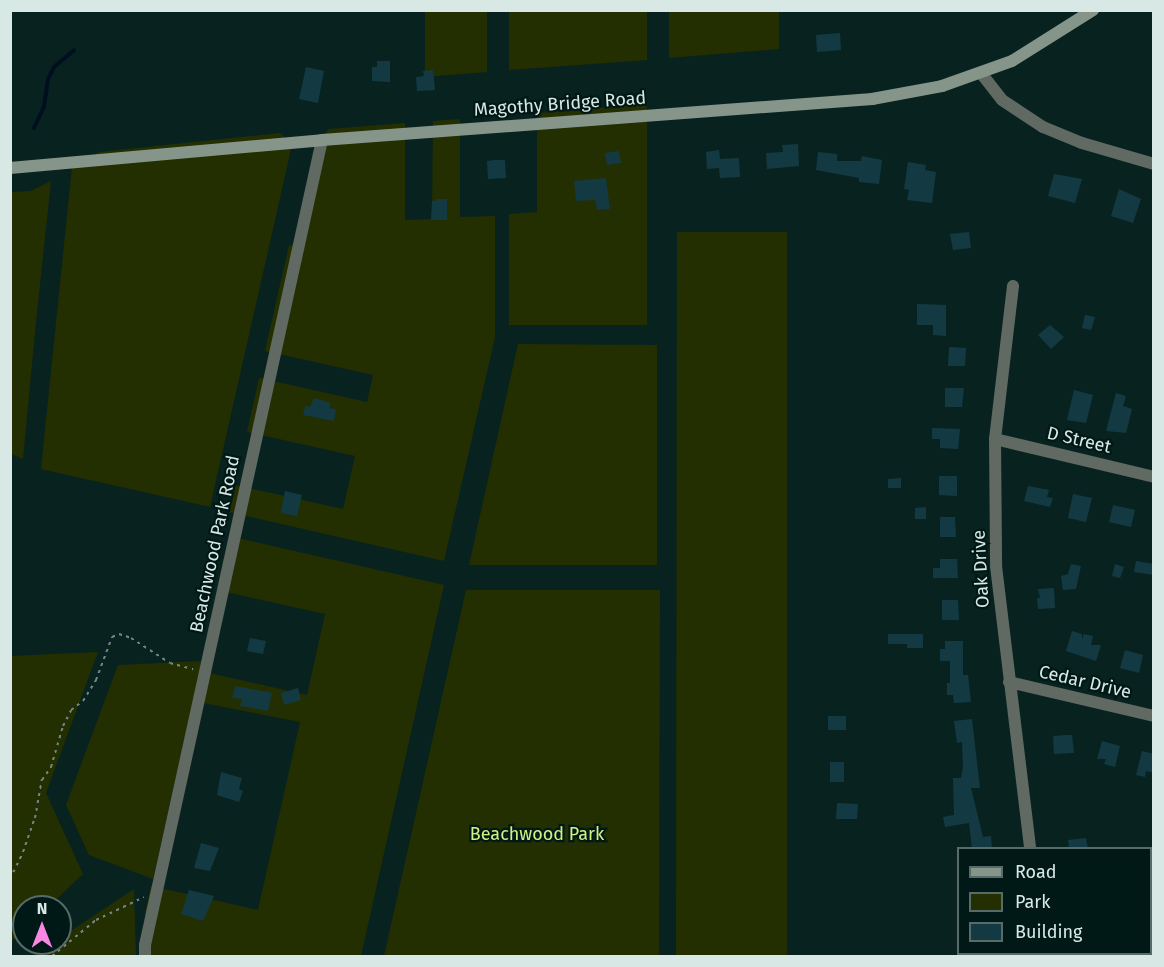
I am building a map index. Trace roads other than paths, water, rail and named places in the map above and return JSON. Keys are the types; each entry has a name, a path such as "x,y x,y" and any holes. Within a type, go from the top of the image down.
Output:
{"main road":[{"name":"Magothy Bridge Road","path":"10,168 322,140 872,99 942,86 1012,61 1093,10"}],"street":[{"path":"981,73 1002,100 1043,127 1082,143 1154,164"},
{"name":"Beachwood Park Road","path":"146,957 145,945 322,140"},
{"name":"Oak Drive","path":"1013,286 995,439 996,566 1030,847"},
{"name":"D Street","path":"995,439 1154,477"},
{"name":"Cedar Drive","path":"1009,682 1154,716"}],"waterway":[{"path":"34,128 44,107 48,79 54,67 74,50"}],"park label":[{"name":"Beachwood Park","path":"537,834"}]}
